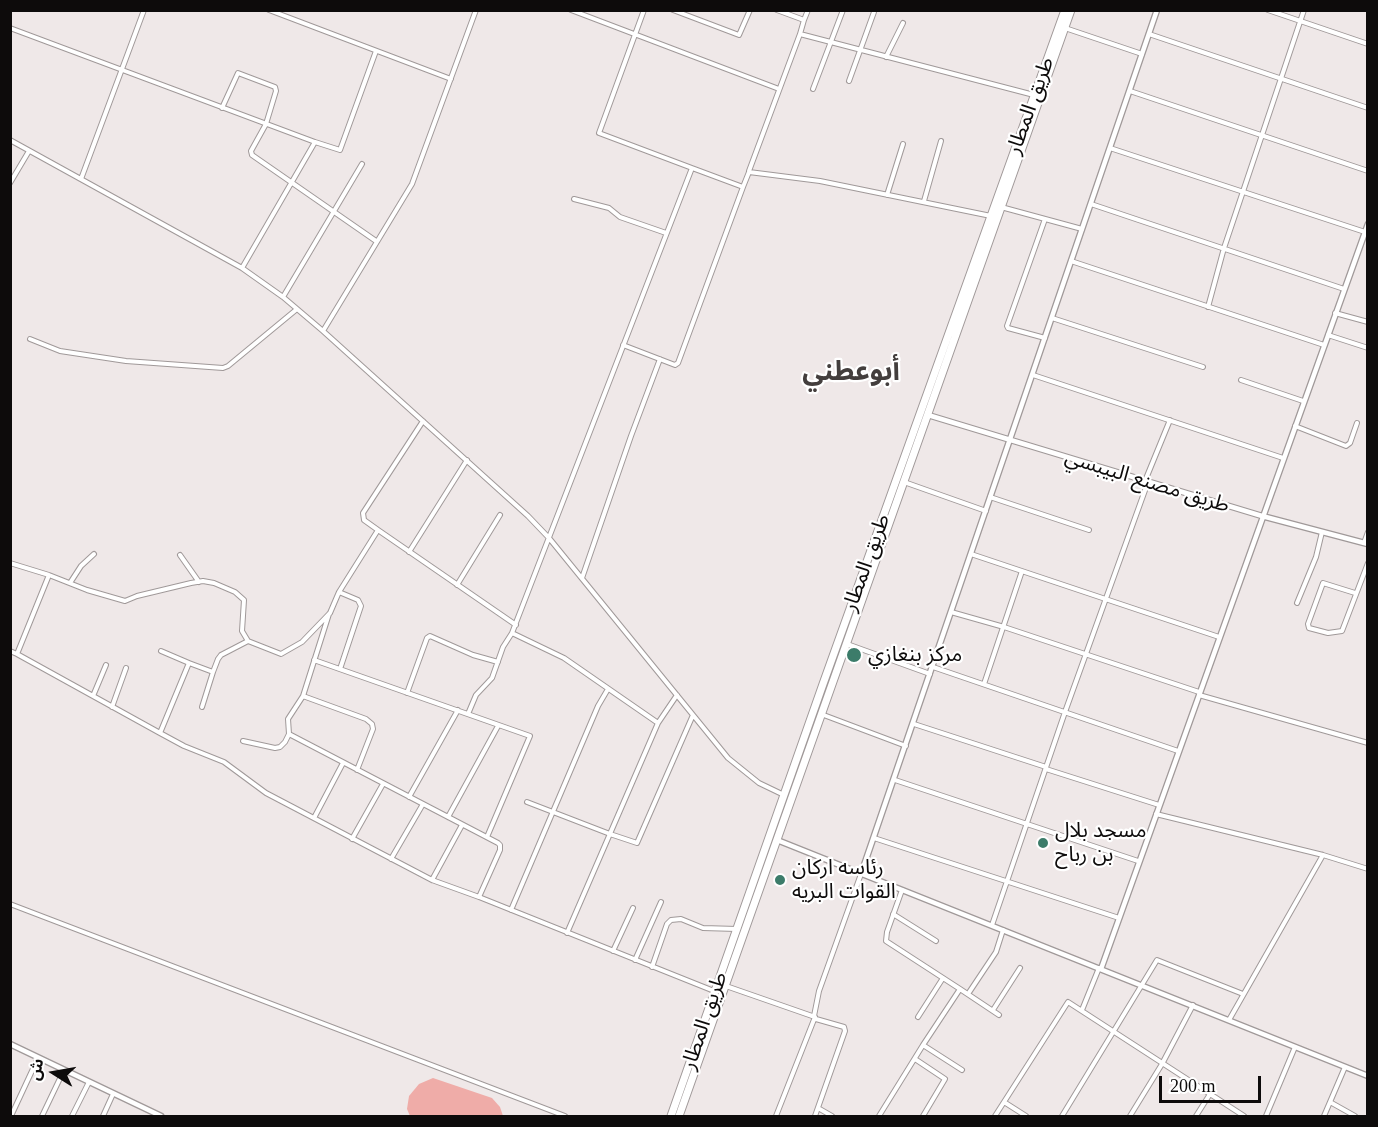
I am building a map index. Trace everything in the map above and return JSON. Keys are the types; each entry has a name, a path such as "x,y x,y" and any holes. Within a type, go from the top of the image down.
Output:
{"highway":[{"name":"طريق المطار","path":"671,1116 977,264 1001,207 1065,10"},
{"name":"طريق المطار","path":"679,1116 928,415 991,216 1034,95 1071,10"}],"street":[{"path":"81,179 144,10"},
{"path":"269,10 283,13 451,79"},
{"path":"323,331 412,184 476,10"},
{"path":"571,10 779,89"},
{"path":"644,10 599,133 743,187"},
{"path":"673,10 739,35 750,10"},
{"path":"687,16 689,10"},
{"path":"777,10 804,20"},
{"path":"623,345 675,365 678,363 808,10"},
{"path":"813,89 843,10"},
{"path":"776,1116 815,1018 819,991 895,780 1157,10"},
{"path":"1268,10 1368,44"},
{"path":"1208,307 1224,248 1304,10"},
{"path":"849,81 874,12"},
{"path":"886,57 903,23"},
{"path":"10,28 340,150 376,51"},
{"path":"1065,28 1142,54"},
{"path":"800,34 1034,95"},
{"path":"1149,34 1368,108"},
{"path":"222,108 235,76 239,73 276,88 266,124 251,151 252,155 376,241"},
{"path":"1130,91 1368,171"},
{"path":"10,140 242,268 283,297 528,516 549,538 736,766 767,788 785,795"},
{"path":"924,201 941,141"},
{"path":"242,268 315,142"},
{"path":"887,195 903,144"},
{"path":"1110,148 1365,232"},
{"path":"10,183 29,151"},
{"path":"283,297 362,164"},
{"path":"468,714 476,695 492,678 503,647 516,625 692,168"},
{"path":"749,172 820,182 991,216"},
{"path":"574,199 609,208 620,217 666,233"},
{"path":"1091,204 1344,289"},
{"path":"1001,207 1082,229"},
{"path":"1045,219 1006,326 1045,338"},
{"path":"1082,1010 1119,918 1368,224"},
{"path":"1071,261 1324,345"},
{"path":"30,339 60,351 126,361 223,368 297,309"},
{"path":"1335,313 1368,322"},
{"path":"1052,318 1203,367"},
{"path":"1328,335 1368,348"},
{"path":"582,578 660,359"},
{"path":"1033,375 1283,458"},
{"path":"1241,380 1304,401"},
{"name":"طريق مصنع البيبسي","path":"928,415 1262,516 1366,544"},
{"path":"992,926 1065,712 1170,420"},
{"path":"423,421 363,513 364,520 516,625"},
{"path":"1295,425 1346,446 1350,443 1357,423"},
{"path":"409,552 467,460"},
{"path":"904,482 986,511"},
{"path":"990,497 1089,530"},
{"path":"457,585 500,515"},
{"path":"243,741 275,748 283,744 289,734 288,719 303,696 339,592 378,530"},
{"path":"1297,603 1316,557 1322,532"},
{"path":"1366,544 1368,532"},
{"path":"70,583 94,554"},
{"path":"971,554 1219,637"},
{"path":"180,555 199,582"},
{"path":"10,563 125,601 143,594 199,582 214,583 235,592 242,598 245,605 242,631 248,641 279,654 302,642 330,613"},
{"path":"1355,593 1323,584 1308,624 1309,628 1324,632 1341,632 1368,563"},
{"path":"984,684 1022,571"},
{"path":"17,654 50,575"},
{"path":"339,592 358,600 361,606 340,669"},
{"path":"951,612 1004,627 1199,694 1368,742"},
{"path":"512,633 564,658 658,723"},
{"path":"407,693 427,638 430,636 473,655 498,662"},
{"path":"202,707 218,658 248,641"},
{"path":"846,644 931,675"},
{"path":"10,651 160,734 224,762 266,793 432,880 715,992"},
{"path":"161,651 213,672"},
{"path":"314,660 530,736 487,837"},
{"path":"160,734 189,663"},
{"path":"93,696 106,665"},
{"path":"933,667 1178,751"},
{"path":"112,707 126,668"},
{"path":"511,910 598,706 608,689"},
{"path":"567,933 658,723 677,695"},
{"path":"303,696 366,719 372,724 373,729 357,770"},
{"path":"409,796 458,711"},
{"path":"821,714 906,747"},
{"path":"527,802 636,843 693,715"},
{"path":"914,724 1159,805"},
{"path":"448,818 498,726"},
{"path":"289,734 498,843 500,848 479,897"},
{"path":"314,818 343,763"},
{"path":"895,780 1138,861"},
{"path":"352,839 383,784"},
{"path":"391,859 423,804"},
{"path":"1156,814 1323,855 1368,869"},
{"path":"432,880 462,825"},
{"path":"874,838 1119,918"},
{"path":"777,840 1367,1076"},
{"path":"1229,1020 1323,855"},
{"path":"902,890 885,938 886,941 999,1014"},
{"path":"635,960 662,902"},
{"path":"10,904 565,1116"},
{"path":"613,951 633,908"},
{"path":"893,914 936,941"},
{"path":"652,967 667,924 671,920 681,919 703,928 738,929"},
{"path":"968,994 996,952 1003,930"},
{"path":"1062,1116 1144,985 1155,962 1159,960 1243,994"},
{"path":"993,1010 1020,968"},
{"path":"918,1017 943,978"},
{"path":"726,985 844,1027 845,1031 814,1116"},
{"path":"879,1116 960,989"},
{"path":"995,1116 1066,1002 1070,1002 1244,1116"},
{"path":"1130,1116 1162,1064 1193,1005"},
{"path":"10,1053 12,1045 161,1116"},
{"path":"923,1046 962,1070"},
{"path":"1266,1116 1295,1047"},
{"path":"11,1113 38,1058"},
{"path":"915,1059 945,1079 923,1116"},
{"path":"1324,1116 1345,1067"},
{"path":"42,1116 64,1070"},
{"path":"72,1116 89,1082"},
{"path":"103,1116 113,1094"},
{"path":"1196,1116 1210,1094"},
{"path":"1004,1102 1026,1116"},
{"path":"1330,1102 1355,1116"},
{"path":"818,1108 832,1116"}],"shaded area":[{"path":"433,1078 492,1098 500,1107 503,1116 410,1116 407,1109 409,1096 419,1084"}],"place":[{"name":"مركز بنغازي","path":"854,655"},
{"name":"مسجد بلال بن رباح","path":"1043,843"},
{"name":"رئاسه اركان القوات البريه","path":"780,880"}],"district":[{"name":"أبوعطني","path":"851,373"}]}
